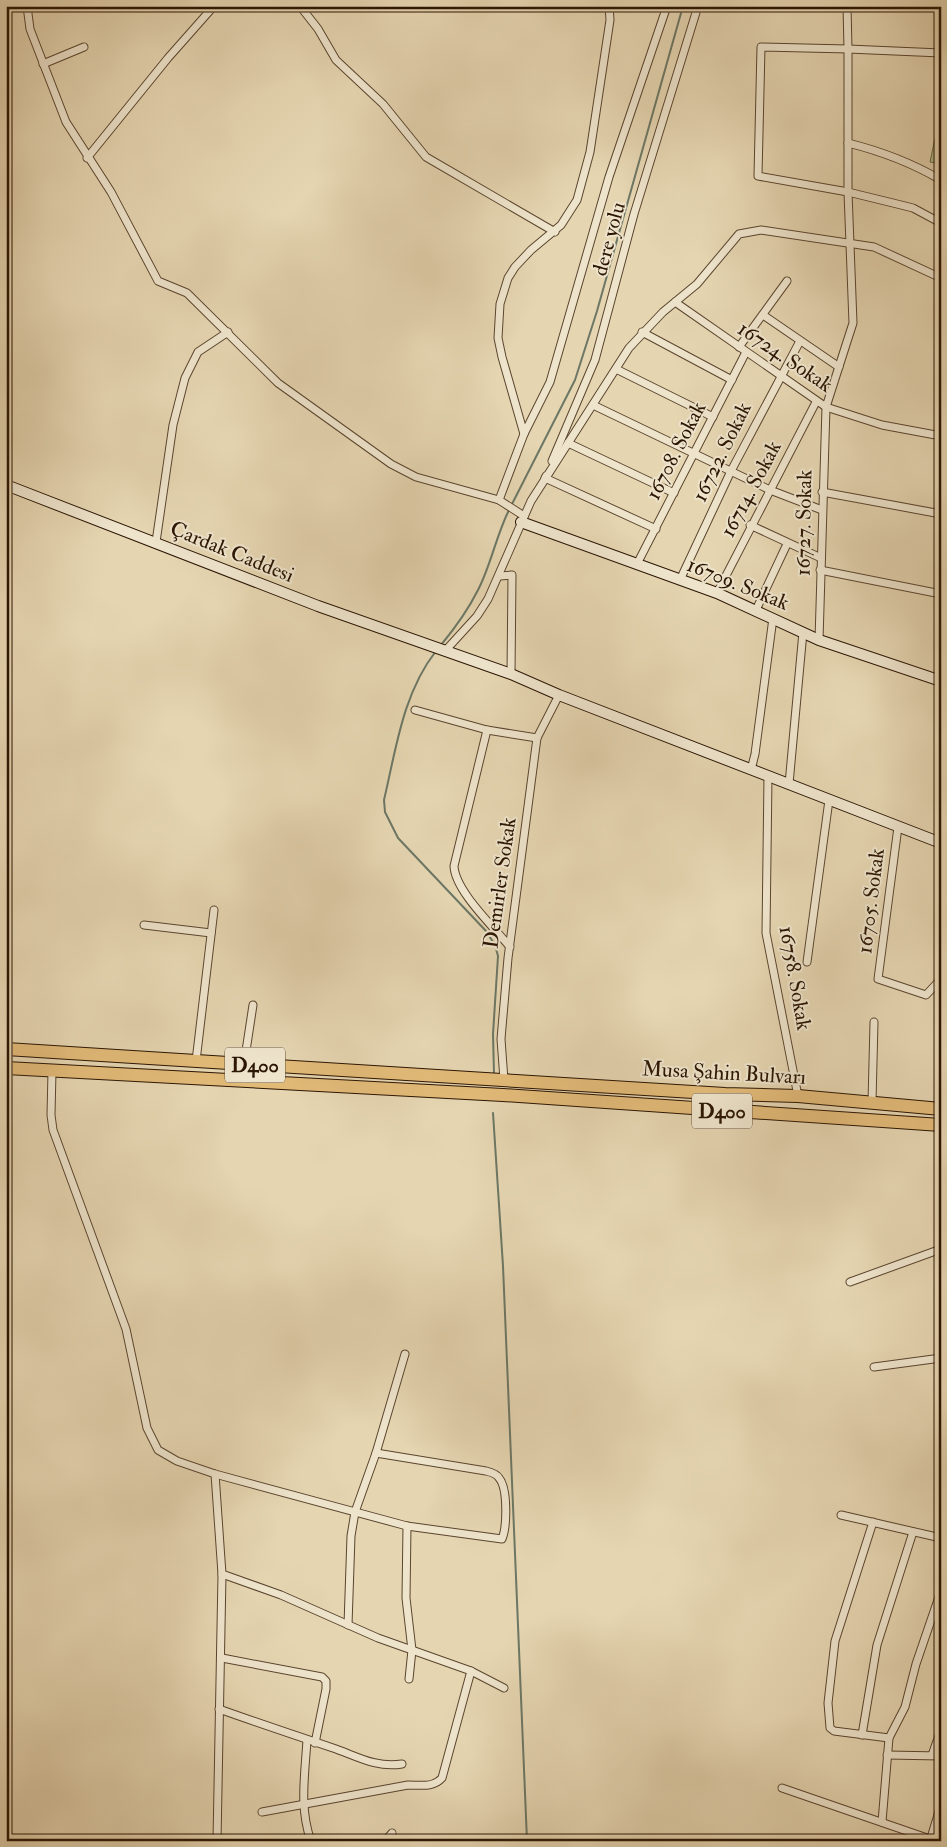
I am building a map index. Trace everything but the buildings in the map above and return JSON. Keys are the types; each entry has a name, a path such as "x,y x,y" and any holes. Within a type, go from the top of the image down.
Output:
{"highway":[{"name":"D400","path":"6,1048 504,1080"},
{"name":"D400","path":"6,1068 52,1071"},
{"name":"Musa Şahin Bulvarı","path":"52,1071 503,1095 941,1125"},
{"name":"Musa Şahin Bulvarı","path":"504,1080 725,1094 798,1096 941,1109"}],"main road":[{"name":"Çardak Caddesi","path":"6,485 318,606 511,674 558,695 941,843"},
{"name":"16709. Sokak","path":"522,519 717,593 819,640 941,681"}],"street":[{"path":"27,6 30,29 66,122 111,192 158,281 187,293 278,383 406,473 501,502 514,510 522,519"},
{"path":"88,158 168,58 214,6"},
{"path":"300,6 318,29 336,60 383,104 426,157 555,232"},
{"path":"524,434 498,338 500,304 508,278 515,267 531,250 555,232 577,200 590,152 608,33 609,6"},
{"path":"501,502 524,434 550,382 610,177 667,6"},
{"name":"dere yolu","path":"545,478 595,360 634,214 698,6"},
{"name":"16727. Sokak","path":"819,640 826,407 853,322 848,192 847,6"},
{"path":"43,64 84,47"},
{"path":"941,54 761,47 758,176 848,192 913,208 941,223"},
{"path":"848,143 870,148 912,165 941,180"},
{"path":"442,651 477,616 500,576 522,519 545,478 642,332 712,268 739,234 761,230 874,247 941,278"},
{"path":"739,347 787,281"},
{"name":"16724. Sokak","path":"676,302 816,402 882,425 941,436"},
{"path":"763,315 839,367"},
{"path":"156,542 173,425 185,378 198,352 228,332"},
{"path":"642,332 732,380"},
{"name":"16722. Sokak","path":"680,580 731,471 800,341"},
{"name":"16708. Sokak","path":"637,564 746,352"},
{"path":"616,369 713,417"},
{"name":"16714. Sokak","path":"717,593 750,525 816,402"},
{"path":"593,405 770,490 822,510"},
{"path":"568,443 674,493"},
{"path":"545,478 656,529"},
{"path":"822,492 941,514"},
{"path":"750,525 821,558"},
{"path":"756,610 788,544"},
{"path":"820,570 941,594"},
{"path":"500,576 512,575 511,674"},
{"path":"751,770 755,754 773,618"},
{"path":"789,784 803,632"},
{"name":"Demirler Sokak","path":"504,1080 501,1039 510,947 537,738 558,695"},
{"path":"415,710 487,730 537,738"},
{"path":"487,730 454,866 454,875 464,892 510,947"},
{"name":"16758. Sokak","path":"768,776 766,933 798,1096"},
{"path":"807,962 829,800"},
{"name":"16705. Sokak","path":"898,827 878,979 926,995 941,979"},
{"path":"196,1061 214,910"},
{"path":"144,925 211,933"},
{"path":"941,961 941,969"},
{"path":"244,1064 253,1005"},
{"path":"872,1102 874,1022"},
{"path":"52,1071 51,1115 53,1130 126,1329 147,1428 152,1442 158,1450 177,1461 215,1474 407,1526 502,1539 506,1530 503,1484 498,1476 486,1471 376,1453"},
{"path":"850,1282 941,1249"},
{"path":"348,1625 351,1536 355,1512 376,1453 405,1354"},
{"path":"874,1367 941,1358"},
{"path":"215,1474 222,1574 222,1658 219,1709 217,1841"},
{"path":"841,1515 913,1532 940,1536"},
{"path":"873,1522 835,1640 828,1703 830,1728 834,1731 889,1738"},
{"path":"407,1526 406,1598 412,1650 409,1679"},
{"path":"862,1735 877,1646 913,1532"},
{"path":"222,1574 281,1595 348,1625 471,1671 504,1688"},
{"path":"882,1822 889,1738 905,1707 916,1664 941,1591"},
{"path":"222,1658 322,1677 326,1681 326,1689 315,1743"},
{"path":"262,1812 408,1785 433,1785 438,1782 442,1778 471,1671"},
{"path":"219,1709 376,1764 402,1764"},
{"path":"932,1755 941,1730"},
{"path":"307,1740 303,1804 310,1841"},
{"path":"888,1756 941,1756"},
{"path":"782,1788 930,1840 941,1805"},
{"path":"385,1841 392,1833"}],"green space":[{"path":"935,138 941,139 941,164 930,162"}],"waterway":[{"path":"511,506 575,380 597,311 683,6"},
{"path":"441,645 461,619 478,590 487,571 500,530 509,510"},
{"path":"436,651 425,667 408,703 384,800 385,812 398,838 486,931 495,945 498,956 493,1034 494,1074"},
{"path":"493,1113 503,1266 527,1841"}]}
